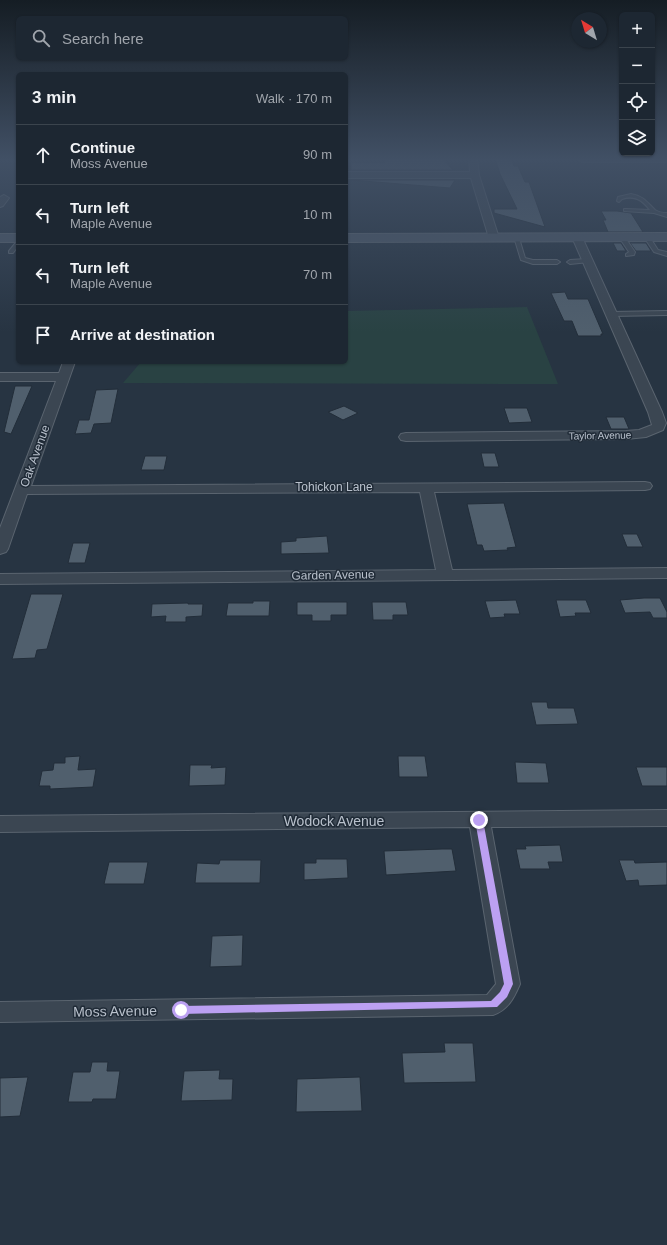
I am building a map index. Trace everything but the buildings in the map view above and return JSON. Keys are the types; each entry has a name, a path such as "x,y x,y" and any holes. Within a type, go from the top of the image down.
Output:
{"main road":[{"path":"348,238 667,237"},
{"path":"0,238 16,238"}],"street":[{"path":"489,216 494,238"},
{"name":"Taylor Avenue","path":"406,437 626,435 641,434 658,427 659,423 656,412 577,237"},
{"name":"Oak Avenue","path":"0,549 23,490 67,364"},
{"path":"0,377 63,377"},
{"name":"Tohickon Lane","path":"23,490 645,486"},
{"path":"426,487 445,574"},
{"name":"Garden Avenue","path":"0,578 667,572"},
{"name":"Wodock Avenue","path":"0,824 667,818"},
{"name":"Moss Avenue","path":"0,1012 494,1005 504,994 508,984 479,820"}],"lane":[{"path":"622,237 632,252 632,254 628,255"},
{"path":"648,237 656,251 667,254"},
{"path":"516,238 523,259 533,262 557,262"},
{"path":"12,252 16,245"},
{"path":"570,262 587,261"},
{"path":"611,314 667,313"}],"green space":[{"path":"527,307 558,384 123,383 139,364 348,364 348,311"}],"route":[{"path":"181,1010 494,1005 504,994 508,984 507,971 479,820"}]}
